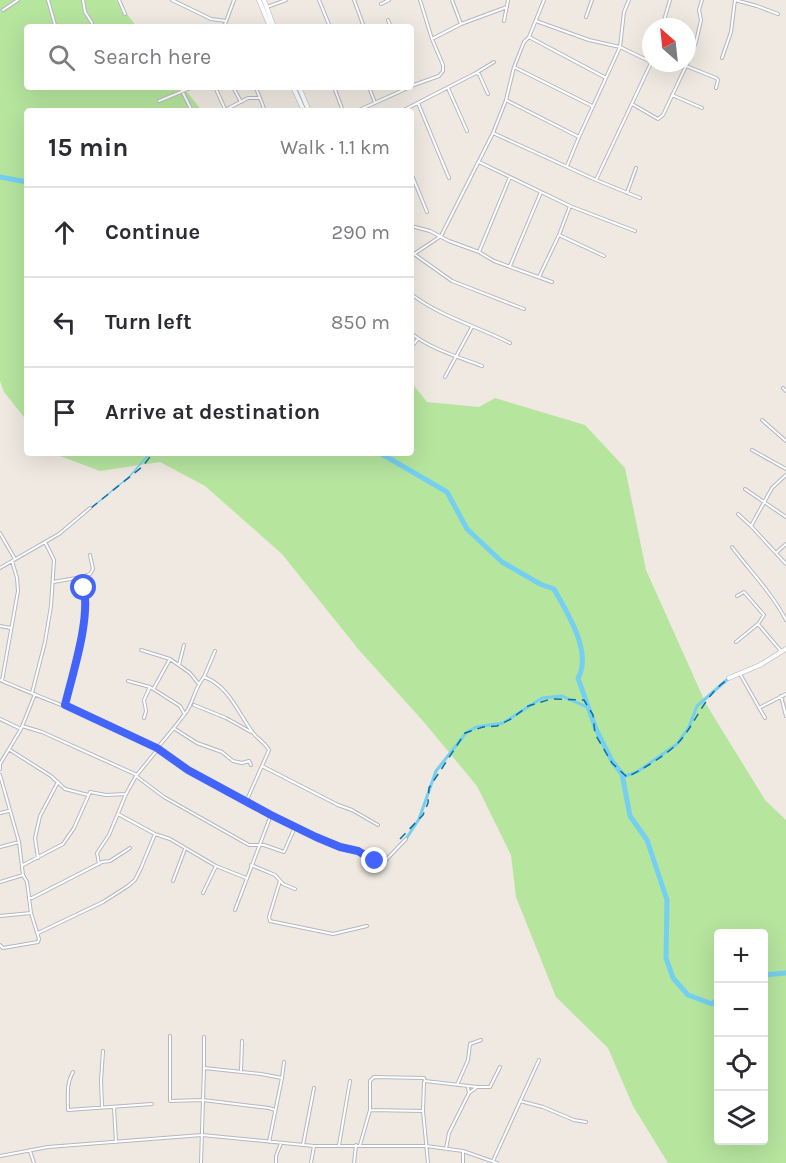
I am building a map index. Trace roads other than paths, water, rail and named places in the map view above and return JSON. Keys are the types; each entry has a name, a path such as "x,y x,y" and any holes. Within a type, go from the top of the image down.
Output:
{"street":[{"path":"3,10 18,0"},
{"path":"48,0 55,24"},
{"path":"83,0 92,23"},
{"path":"119,0 125,14"},
{"path":"172,0 225,24 234,0"},
{"path":"259,0 269,24"},
{"path":"264,0 273,24"},
{"path":"267,7 286,0"},
{"path":"319,0 329,24"},
{"path":"354,0 363,24"},
{"path":"381,4 389,0"},
{"path":"414,84 439,76 443,71 443,65 420,0"},
{"path":"452,0 461,24"},
{"path":"504,21 508,0"},
{"path":"524,309 452,281 414,254 441,236 479,162 506,100 513,67 524,42 529,38 544,0"},
{"path":"586,17 592,0"},
{"path":"567,166 620,48 624,12 628,0"},
{"path":"665,18 670,0"},
{"path":"696,35 701,20 699,10 702,0"},
{"path":"722,58 731,32 735,0 778,14"},
{"path":"432,39 461,24 507,7"},
{"path":"388,20 390,24"},
{"path":"536,21 620,48 642,58"},
{"path":"529,38 606,78"},
{"path":"408,108 494,62"},
{"path":"513,67 592,106"},
{"path":"696,70 716,78 718,83 716,88"},
{"path":"596,180 646,72"},
{"path":"632,104 660,118 683,72"},
{"path":"476,73 488,94"},
{"path":"448,88 467,131"},
{"path":"159,101 186,90"},
{"path":"215,90 223,108"},
{"path":"235,90 241,102"},
{"path":"257,90 264,108"},
{"path":"294,90 303,108"},
{"path":"300,90 308,108"},
{"path":"335,90 342,108"},
{"path":"370,90 375,104"},
{"path":"365,108 402,90"},
{"path":"181,92 190,108"},
{"path":"672,95 702,108"},
{"path":"228,108 248,98 259,98"},
{"path":"506,100 579,137"},
{"path":"418,103 449,178"},
{"path":"493,133 640,198"},
{"path":"479,162 570,206 634,231"},
{"path":"627,194 636,168"},
{"path":"479,252 510,177"},
{"path":"414,180 427,212"},
{"path":"510,266 541,192"},
{"path":"539,277 559,236 570,206"},
{"path":"414,227 430,231 494,261 552,282"},
{"path":"559,236 604,256"},
{"path":"414,296 432,309 510,343"},
{"path":"445,376 472,326"},
{"path":"414,336 482,366"},
{"path":"414,344 418,339"},
{"path":"762,420 786,441"},
{"path":"752,450 786,469"},
{"path":"751,526 772,488 786,476"},
{"path":"746,489 786,517"},
{"path":"0,568 66,530 90,508"},
{"path":"738,514 777,552 786,564"},
{"path":"0,533 14,560 18,591 1,680 65,705 158,748 188,770 271,815 340,847 358,851 380,863 387,860 406,839"},
{"path":"0,769 0,764 22,727 34,694 45,642 54,560 45,542"},
{"path":"777,552 786,544"},
{"path":"732,547 775,600 786,620"},
{"path":"53,582 90,574 93,569 90,555"},
{"path":"65,705 86,609 82,576"},
{"path":"736,642 758,624 764,614 744,592 737,596"},
{"path":"729,678 760,665 784,650 758,624"},
{"path":"0,626 11,628"},
{"path":"179,665 184,645"},
{"path":"141,650 179,665 198,683"},
{"path":"99,864 97,853 136,775 175,729 187,710 198,683 204,677 215,651"},
{"path":"144,718 146,711 144,700 170,660"},
{"path":"740,674 765,718"},
{"path":"204,677 214,680 226,692 254,733 269,750 246,802"},
{"path":"128,681 152,687 180,706 184,713"},
{"path":"759,708 786,694"},
{"path":"781,696 786,716"},
{"path":"194,705 254,733"},
{"path":"0,719 136,775 164,797 249,845 260,845 284,852 295,827"},
{"path":"175,729 196,742 222,752 233,761 242,763 249,761 251,765"},
{"path":"10,750 66,789 88,795"},
{"path":"262,766 378,825"},
{"path":"0,776 19,842 23,875 27,882 31,913 38,933 38,942 3,948 0,945"},
{"path":"38,858 35,838 40,816 58,782"},
{"path":"23,865 66,841 90,792 106,795 126,794"},
{"path":"0,813 9,811"},
{"path":"118,814 155,834 170,839 216,866 246,878"},
{"path":"235,910 271,815"},
{"path":"38,933 103,902 129,886 141,868 155,834"},
{"path":"0,847 19,842"},
{"path":"29,898 99,864 110,861 129,848"},
{"path":"173,881 185,849"},
{"path":"251,865 274,875 295,889"},
{"path":"203,893 216,866"},
{"path":"0,882 23,875"},
{"path":"280,881 269,916 270,921 333,934 367,926"},
{"path":"0,916 31,913"},
{"path":"170,1036 170,1101 203,1100 275,1110"},
{"path":"201,1163 204,1037"},
{"path":"457,1085 468,1060 470,1044 481,1040"},
{"path":"241,1072 242,1041"},
{"path":"102,1107 103,1051"},
{"path":"493,1161 538,1060"},
{"path":"269,1142 284,1062"},
{"path":"424,1082 490,1087 501,1066"},
{"path":"204,1068 282,1078"},
{"path":"459,1069 461,1073"},
{"path":"73,1072 69,1079 67,1092 68,1110 152,1104"},
{"path":"360,1145 370,1110 370,1081 374,1077 424,1078 423,1111 428,1163"},
{"path":"339,1145 350,1081"},
{"path":"468,1087 469,1093"},
{"path":"446,1149 449,1133 469,1093 477,1087"},
{"path":"303,1145 314,1088"},
{"path":"520,1101 586,1122"},
{"path":"114,1107 116,1142"},
{"path":"370,1110 423,1111"},
{"path":"0,1156 30,1150 202,1135 314,1146 426,1146 463,1151 497,1163"},
{"path":"276,1163 281,1143"},
{"path":"354,1163 356,1145"},
{"path":"311,1163 314,1146"},
{"path":"30,1150 34,1163"},
{"path":"463,1151 463,1163"}],"waterway":[{"path":"0,177 24,181"},
{"path":"91,508 129,477 147,456"},
{"path":"385,456 447,492 467,529 502,562 540,584 554,589 571,620 580,644 582,668 578,678 596,729 612,761 622,774 630,816 647,840 667,900 666,958 673,978 688,995 712,1004 714,1002"},
{"path":"622,777 637,772 677,744 689,727 697,706 729,678"},
{"path":"406,839 419,819 436,771 466,733 476,727 503,723 542,698 562,696 589,708"},
{"path":"768,975 786,973"}]}
